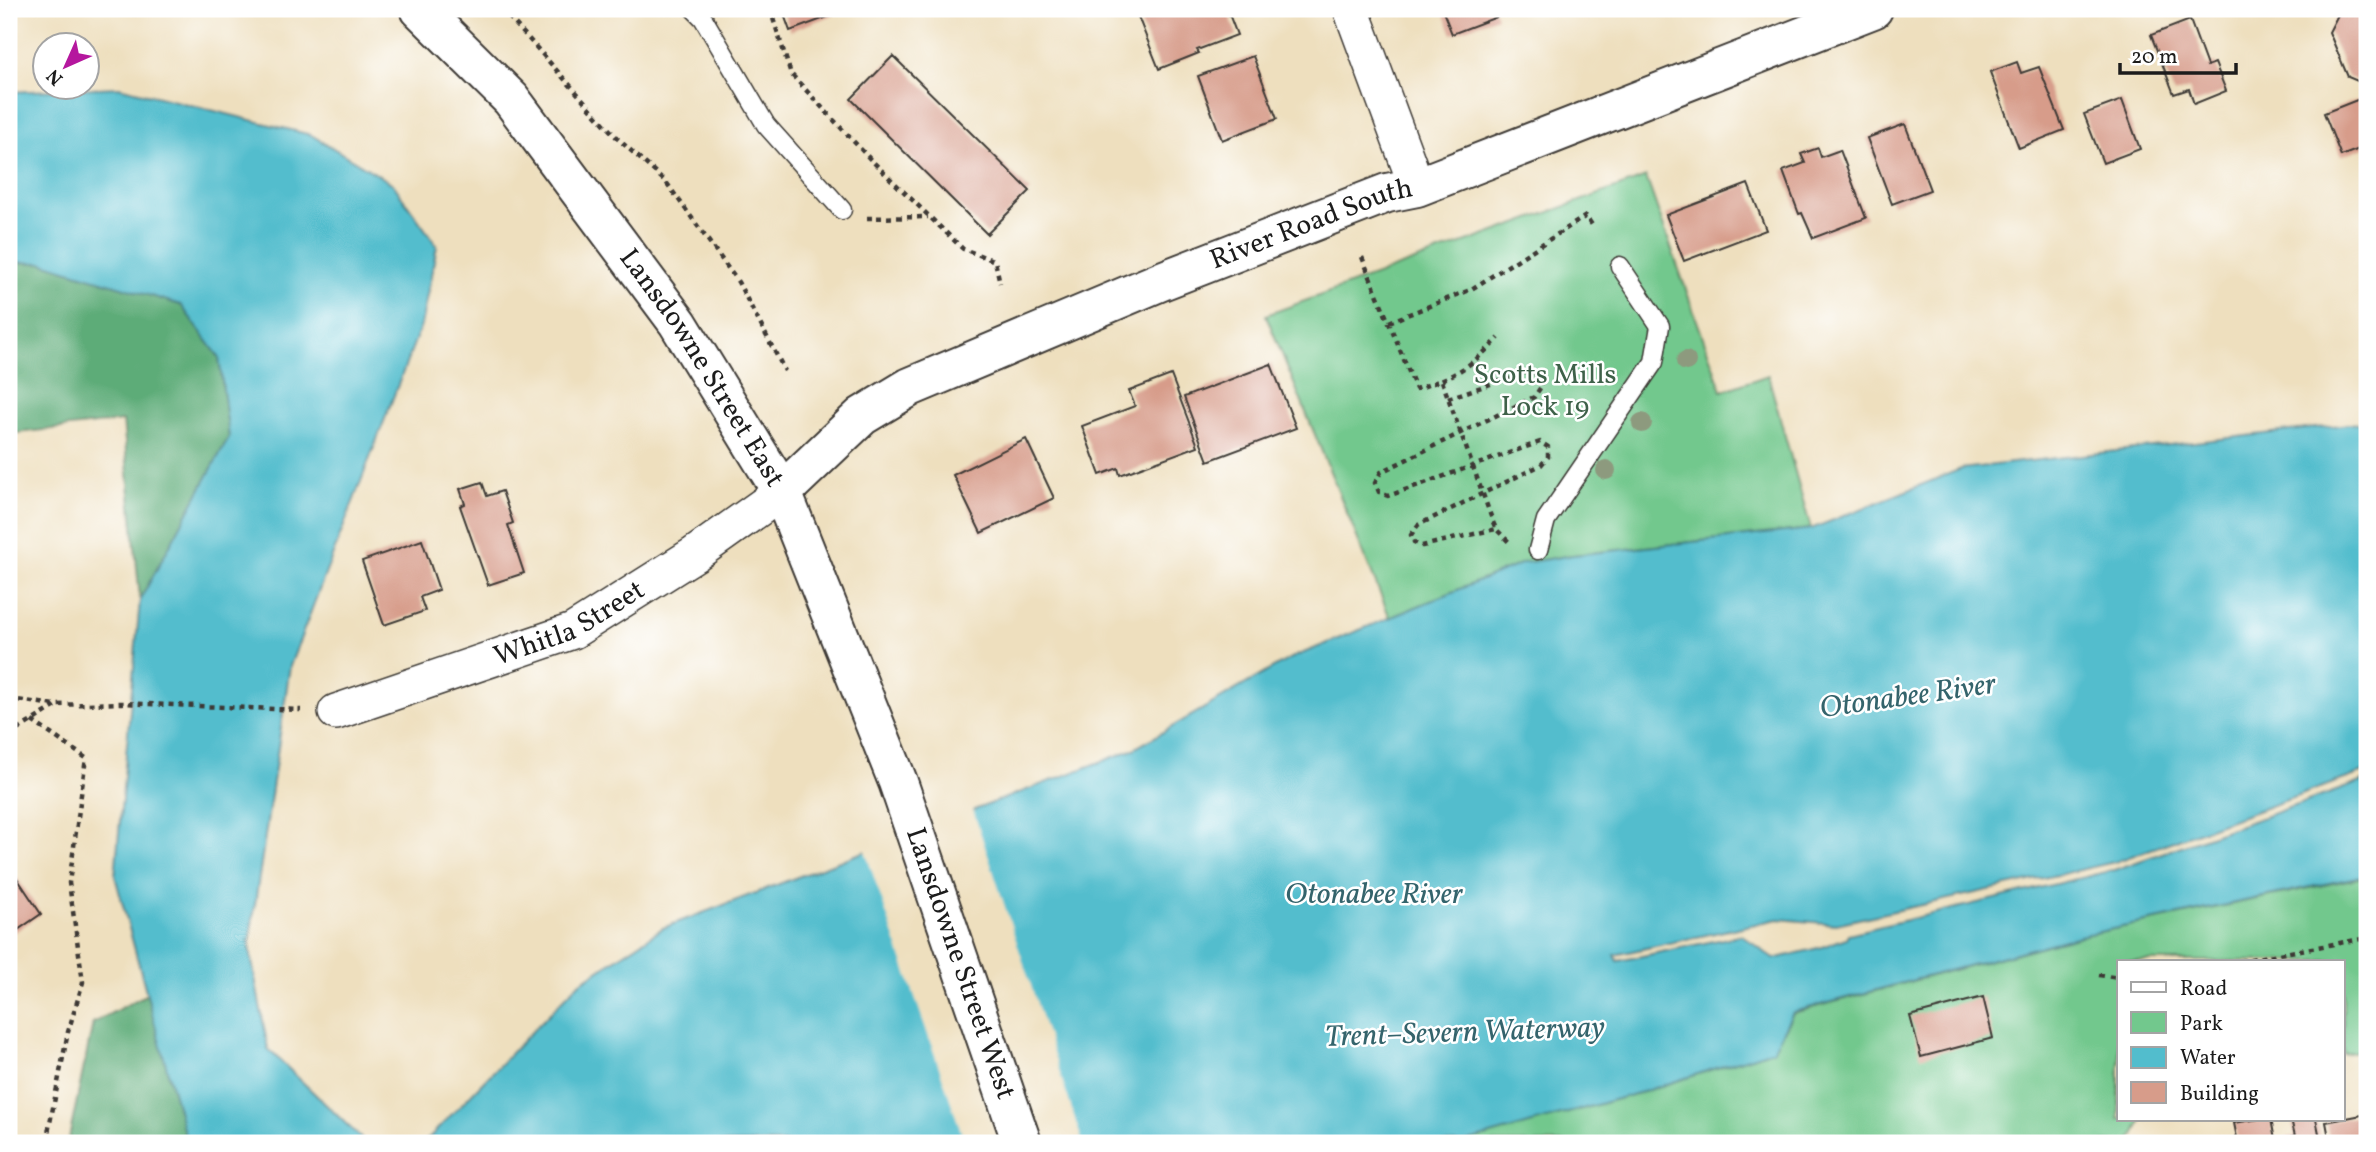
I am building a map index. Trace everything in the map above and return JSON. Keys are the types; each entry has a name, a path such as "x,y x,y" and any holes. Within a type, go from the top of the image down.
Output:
{"main road":[{"name":"Lansdowne Street East","path":"421,9 511,99 678,323 782,492 898,782"},
{"name":"River Road South","path":"782,492 862,416 910,387 1164,280 1387,193 1417,187 1873,9"},
{"name":"Lansdowne Street West","path":"898,782 1022,1143"}],"street":[{"path":"1351,9 1417,187"},
{"name":"Whitla Street","path":"320,711 573,631 695,554 782,492"}],"lane":[{"path":"694,9 703,18 766,125 842,210"},
{"path":"1538,550 1546,520 1654,362 1660,326 1620,266"}],"path":[{"path":"502,9 618,139 666,182 737,282 785,370"},
{"path":"770,9 791,74 870,159 963,249 995,261 1000,283"},
{"path":"842,210 870,219 929,217"},
{"path":"1389,322 1470,290 1586,216 1592,225"},
{"path":"1362,257 1416,390 1442,381 1472,365 1499,338"},
{"path":"1448,398 1527,372 1537,374 1543,384 1534,397 1381,472 1375,483 1379,492 1388,496 1540,442 1548,447 1548,457 1541,465 1418,525 1411,534 1414,542 1422,546 1496,528"},
{"path":"1442,381 1493,522"},
{"path":"9,699 57,705 121,703 320,711"},
{"path":"9,735 57,705"},
{"path":"32,721 86,758 69,883 83,982 68,1032 46,1143"},
{"path":"2246,960 2367,938"},
{"path":"2099,975 2117,978"}],"green space":[{"name":"Scotts Mills Lock 19","path":"1646,177 1722,391 1768,375 1811,529 1523,563 1390,618 1266,315"},
{"path":"9,262 43,263 181,305 219,357 229,437 140,600 123,421 9,434"},
{"path":"2367,876 2367,1049 2344,1054 2344,960 2117,960 2117,1120 2142,1120 2130,1143 1462,1143 1642,1092 1773,1050 1793,1013 2080,936"},
{"path":"147,994 187,1143 68,1143 93,1023"}],"water":[{"path":"119,87 311,135 393,184 437,246 421,325 290,666 249,945 268,1049 366,1143 187,1143 115,876 140,600 229,437 219,357 181,305 43,263 9,262 9,92 32,91 32,102 102,102 102,88"},
{"name":"Otonabee River","path":"2367,422 2367,771 2115,862 1836,924 1778,919 1615,955 1618,961 1742,935 1774,959 1822,947 1846,938 1848,934 2114,870 2367,780 2367,875 2080,936 1793,1012 1773,1050 1642,1092 1462,1143 424,1143 578,984 663,928 1132,750 1289,659 1523,563 1811,529 1961,469"}],"pier":[{"path":"972,807 1083,1143 965,1143 864,848"}],"building":[{"path":"782,9 849,9 790,31"},
{"path":"1135,9 1227,9 1237,35 1197,50 1199,53 1159,69"},
{"path":"1442,9 1494,9 1497,17 1452,34"},
{"path":"2341,9 2367,9 2367,85 2348,77 2329,32"},
{"path":"2190,20 2207,66 2215,63 2226,91 2194,104 2189,89 2174,94 2151,35"},
{"path":"893,56 1030,191 987,234 851,99"},
{"path":"1253,56 1277,119 1222,140 1198,76"},
{"path":"2017,62 2021,73 2039,67 2064,130 2019,148 1990,72"},
{"path":"2367,96 2367,146 2341,156 2324,113"},
{"path":"2122,100 2140,149 2103,163 2084,114"},
{"path":"1905,124 1930,190 1892,204 1867,138"},
{"path":"1818,148 1821,157 1840,150 1866,218 1813,238 1802,213 1799,214 1783,171 1805,163 1801,154"},
{"path":"1748,184 1766,230 1684,261 1666,215"},
{"path":"1271,364 1296,428 1208,461 1184,397"},
{"path":"1171,375 1198,446 1120,475 1118,468 1100,475 1082,426 1135,406 1129,391"},
{"path":"1026,439 1054,498 981,533 953,475"},
{"path":"482,482 487,496 502,491 513,523 508,525 524,573 488,585 460,506 465,504 460,489"},
{"path":"422,540 439,590 420,597 425,611 384,625 362,561"},
{"path":"9,866 41,914 9,936"},
{"path":"1983,997 1993,1038 1921,1057 1910,1016"},
{"path":"2367,1114 2367,1143 2330,1143 2326,1122"},
{"path":"2271,1120 2275,1140 2295,1136 2291,1120 2316,1120 2321,1143 2238,1143 2234,1123"}],"water label":[{"name":"Trent–Severn Waterway","path":"1465,1033"}]}
